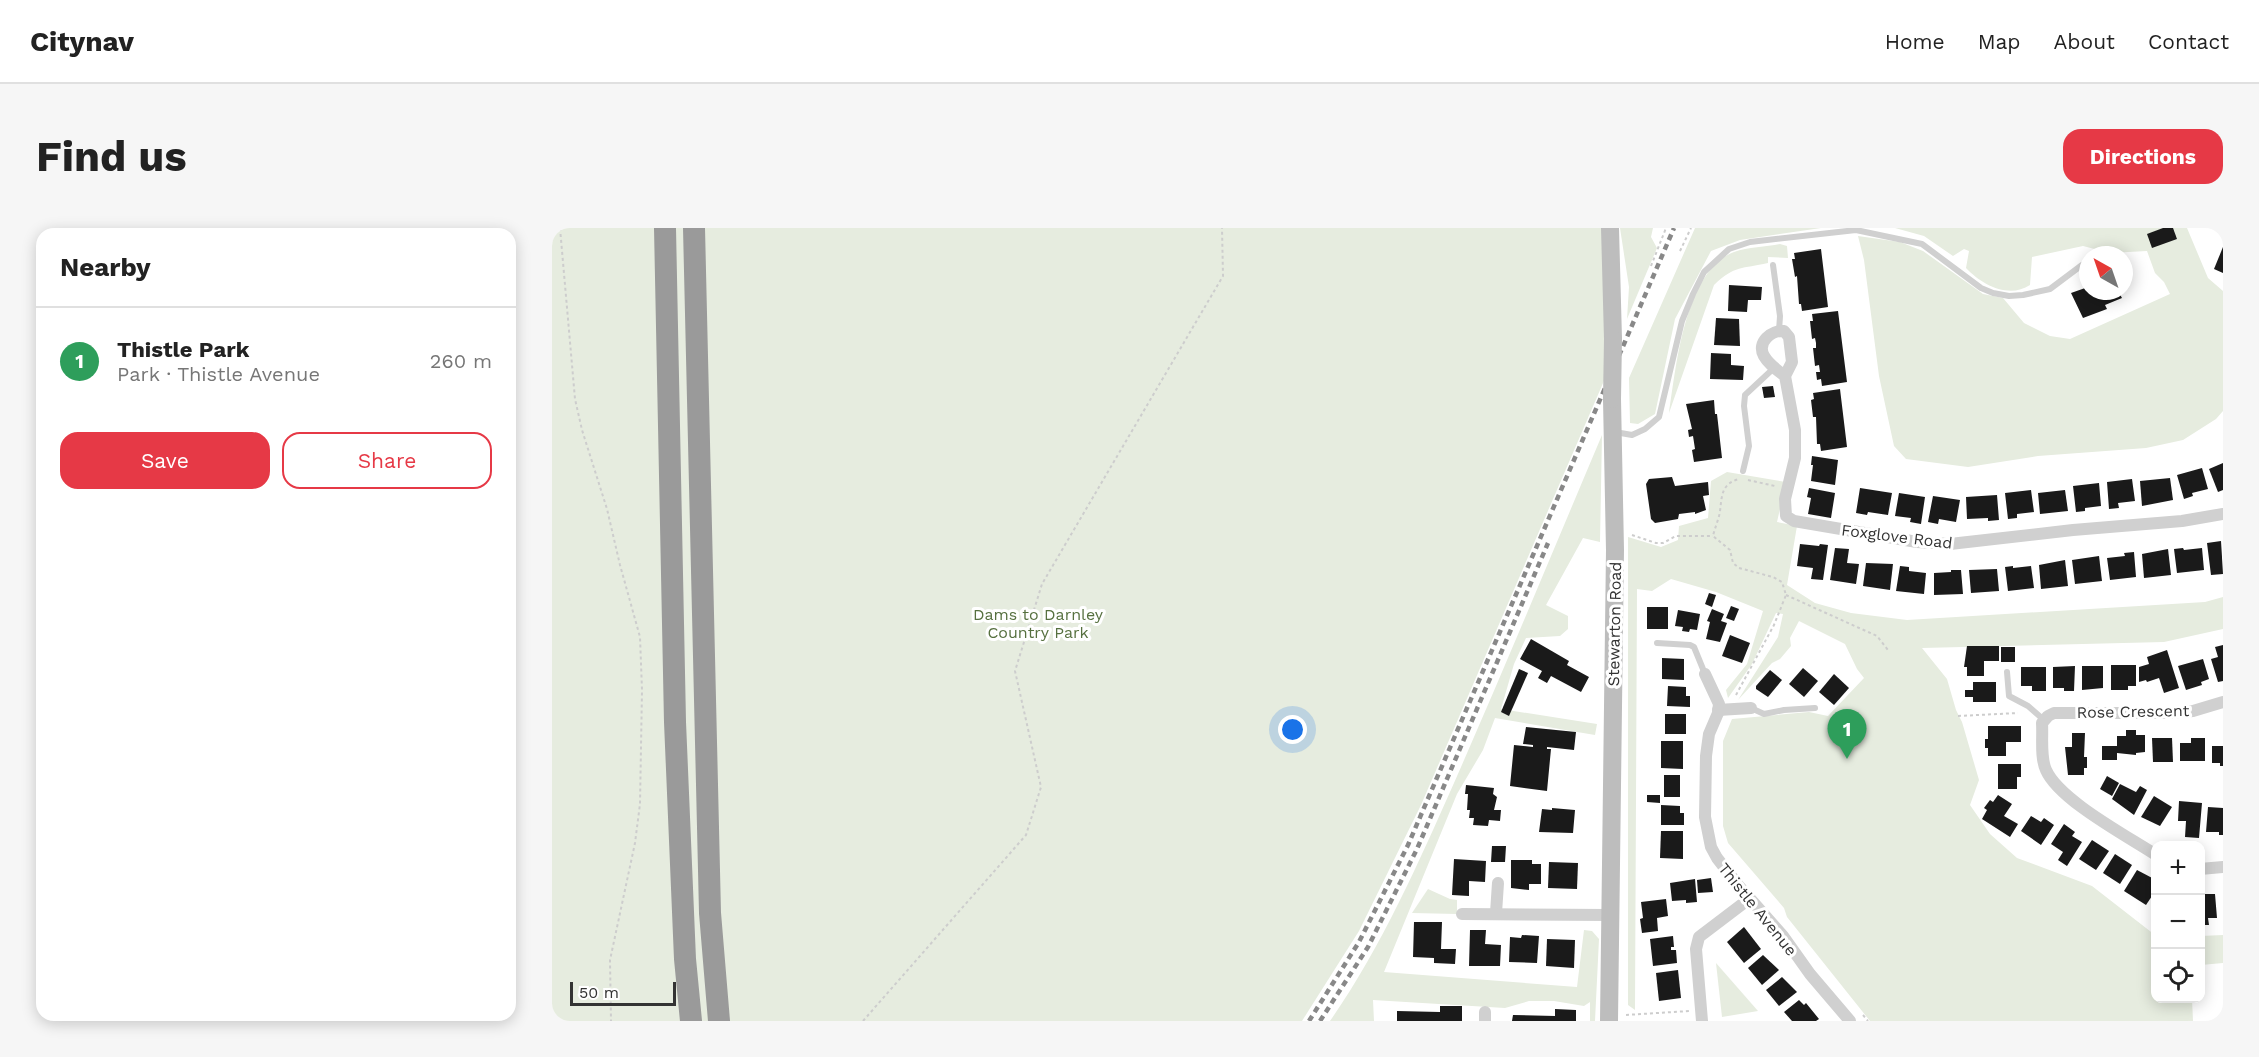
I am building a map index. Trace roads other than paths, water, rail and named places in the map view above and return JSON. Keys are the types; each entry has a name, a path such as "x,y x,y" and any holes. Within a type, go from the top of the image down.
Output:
{"highway":[{"path":"665,228 675,722 685,959 691,1021"},
{"path":"694,228 710,913 719,1021"}],"main road":[{"name":"Stewarton Road","path":"1609,1019 1615,550 1610,228"}],"street":[{"path":"1779,331 1769,334 1761,349 1764,356 1785,376"},
{"name":"Foxglove Road","path":"1779,331 1784,331 1789,337 1792,362 1785,376 1795,430 1794,458 1787,488 1786,516 1794,521 1917,542 1950,544 2182,521 2223,514"},
{"path":"1705,674 1719,704 1718,710 1751,708"},
{"name":"Rose Crescent","path":"2043,722 2054,713 2173,713 2193,711 2223,702"},
{"name":"Thistle Avenue","path":"1718,710 1709,734 1706,756 1705,817 1711,847 1749,899 1783,936 1810,974 1850,1021"},
{"path":"2043,722 2043,764 2058,788 2151,852"},
{"path":"2205,869 2223,867"},
{"path":"1496,913 1498,883"},
{"path":"1702,1015 1696,949 1698,937 1749,899"},
{"path":"1462,914 1609,915"}],"lane":[{"path":"1614,432 1632,435 1645,429 1659,417 1682,321 1693,294 1704,272 1729,249 1750,242 1856,230 1922,244 1981,288 2009,296 2050,289 2079,267"},
{"path":"1773,266 1780,316 1779,331"},
{"path":"1743,471 1749,446 1744,406 1745,395 1775,367"},
{"path":"1657,643 1694,647 1705,674"},
{"path":"2007,672 2009,696 2028,706 2043,722"},
{"path":"1751,708 1764,714 1815,708"}],"railway":[{"path":"1309,1021 1359,942 1408,845 1674,228"},
{"path":"1320,1021 1368,947 1417,849 1548,543"}],"place":[{"name":"Thistle Park","path":"1847,759"}],"park label":[{"name":"Dams to Darnley Country Park","path":"1038,623"}]}
